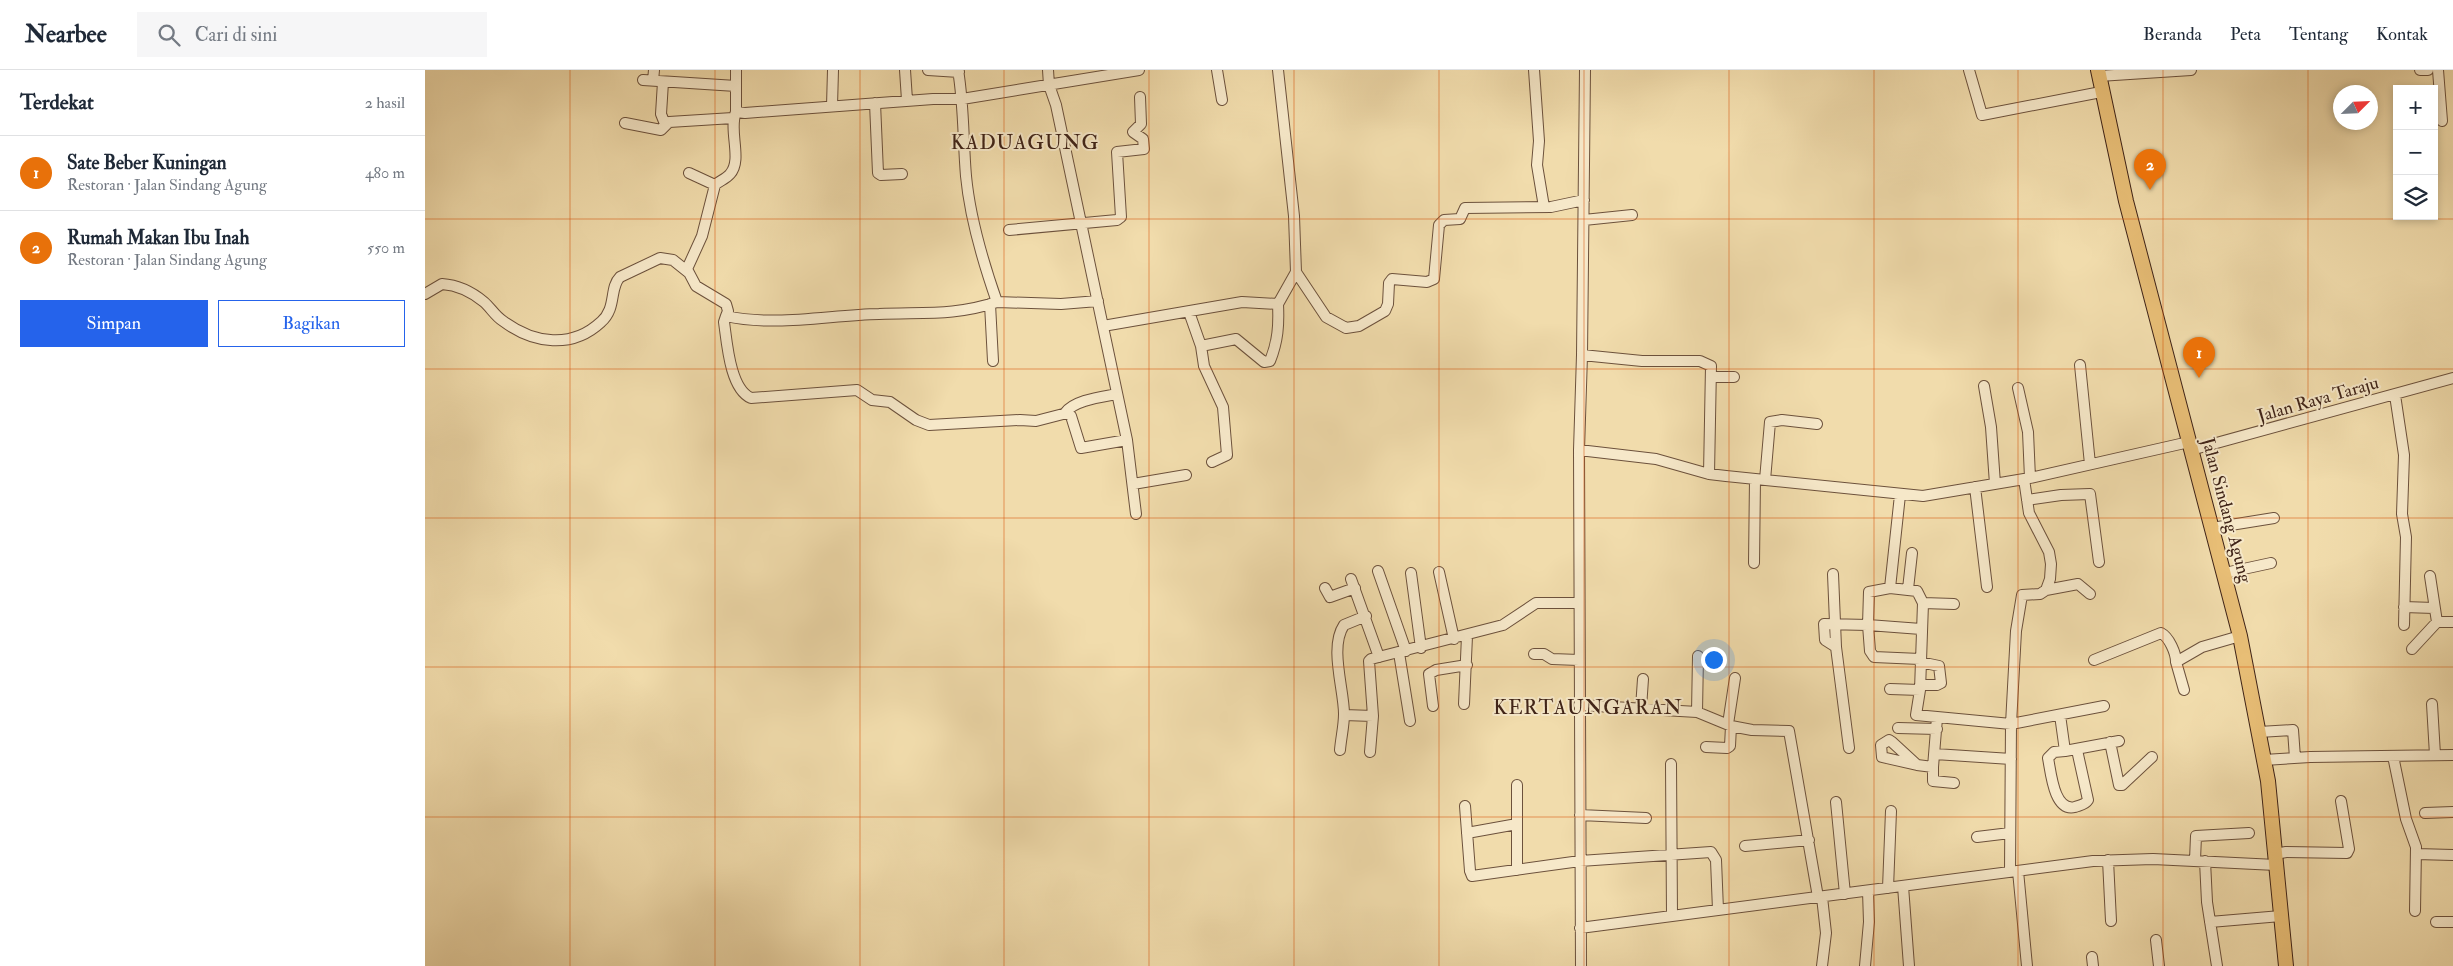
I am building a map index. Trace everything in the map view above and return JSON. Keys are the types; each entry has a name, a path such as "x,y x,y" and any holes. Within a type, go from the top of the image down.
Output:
{"main road":[{"name":"Jalan Sindang Agung","path":"2099,73 2101,92 2127,204 2240,636 2264,760 2286,966"}],"street":[{"path":"654,70 653,81 665,124"},
{"path":"688,272 689,264 702,236 715,186 730,175 734,168 736,70"},
{"path":"832,106 833,70"},
{"path":"905,70 907,100"},
{"path":"928,70 959,71 966,178 973,220 994,303 993,361"},
{"path":"1048,70 1049,86 1056,105 1082,222 1127,440 1137,514"},
{"path":"625,123 660,130 665,124 735,115 875,102 962,99 1139,70"},
{"path":"1217,70 1222,100"},
{"path":"1201,346 1236,339 1263,362 1270,361 1279,328 1278,304 1296,272 1294,208 1278,70"},
{"path":"1534,70 1539,141 1537,165 1544,207"},
{"path":"1581,966 1579,450 1585,70"},
{"path":"1969,70 1982,115 2101,92"},
{"path":"2099,73 2191,70"},
{"path":"2420,70 2428,70"},
{"path":"2438,70 2442,121"},
{"path":"653,81 736,86"},
{"path":"1009,230 1117,220 1121,217 1117,152 1144,149 1143,140 1133,132 1141,124 1140,98"},
{"path":"875,102 878,173 881,175 902,174"},
{"path":"689,173 715,186"},
{"path":"1296,272 1326,317 1342,327 1351,328 1385,311 1389,304 1389,283 1392,279 1427,282 1434,279 1439,225 1442,221 1460,219 1465,208 1544,207 1584,200"},
{"path":"1584,220 1632,215"},
{"path":"425,294 442,284 453,285 483,301 502,321 518,330 540,338 566,341 590,330 606,317 612,307 617,281 620,277 660,258 673,260 688,272 696,286 726,304 728,311 723,322 736,382 744,395 751,398 857,390 872,400 890,402 915,420 934,426 1014,420 1036,421 1065,412 1070,407 1117,394"},
{"path":"726,316 781,319 880,314 947,314 994,303 1061,304 1098,301"},
{"path":"1103,326 1242,302 1278,304"},
{"path":"1189,312 1201,346 1204,366 1222,405 1224,416 1227,455 1212,462"},
{"path":"1582,355 1642,361 1707,362 1711,366 1712,377 1709,474"},
{"path":"2080,365 2090,464"},
{"path":"1712,377 1734,377"},
{"name":"Jalan Raya Taraju","path":"1579,450 1656,459 1709,474 1932,496 2190,446 2395,395 2453,378"},
{"path":"1984,386 1989,411 1995,484"},
{"path":"2019,388 2028,432 2027,500 2033,525 2050,556 2050,579 2046,590"},
{"path":"2395,395 2404,455 2402,514 2406,537 2404,625"},
{"path":"1065,412 1071,416 1081,448 1127,440"},
{"path":"1754,563 1760,480 1771,422 1782,420 1817,424"},
{"path":"1133,484 1186,475"},
{"path":"1975,487 1987,587"},
{"path":"1890,588 1901,494"},
{"path":"2027,500 2061,495 2091,494 2099,562"},
{"path":"2212,528 2274,518"},
{"path":"1908,589 1912,553"},
{"path":"2225,573 2271,563"},
{"path":"1378,571 1403,652 1410,721"},
{"path":"1439,572 1454,639"},
{"path":"1411,573 1421,648"},
{"path":"1833,574 1826,624 1835,647 1849,748"},
{"path":"2430,576 2437,622"},
{"path":"1325,588 1330,597 1353,584 1366,616 1379,657"},
{"path":"2027,966 2010,833 2011,724 2016,631 2021,597 2023,594 2039,594 2046,590 2078,584 2090,594"},
{"path":"1890,690 1920,687 1933,686 1941,683 1939,666 1920,660 1874,657 1870,651 1868,625 1869,592 1890,588 1908,589 1920,594 1923,603 1921,629 1920,660 1920,687 1914,729"},
{"path":"1370,752 1373,716 1369,662 1379,657 1421,648 1503,625 1536,603 1579,603"},
{"path":"1923,603 1954,604"},
{"path":"2404,607 2434,608"},
{"path":"1340,750 1344,715 1339,666 1341,631 1344,625 1366,616"},
{"path":"2412,649 2437,622 2453,622"},
{"path":"1826,624 1921,629"},
{"path":"2094,660 2161,633 2165,635 2176,655 2176,662 2184,690"},
{"path":"1464,704 1467,636"},
{"path":"2176,662 2202,647 2240,636"},
{"path":"1534,654 1544,654 1555,659 1579,660"},
{"path":"1697,712 1698,656"},
{"path":"1433,706 1429,674 1467,665"},
{"path":"1706,747 1727,748 1730,746 1729,725 1735,678"},
{"path":"1641,708 1643,679"},
{"path":"2432,704 2435,756"},
{"path":"1579,705 1697,712 1729,725 1752,730 1789,731 1826,933 1822,966"},
{"path":"1916,715 2011,724 2104,706"},
{"path":"1344,715 1373,716"},
{"path":"2060,715 2065,751"},
{"path":"1937,718 1933,781 1955,782"},
{"path":"1898,728 1937,729"},
{"path":"2259,732 2293,730 2295,758"},
{"path":"2077,750 2088,800 2084,804 2071,808 2063,806 2058,799 2048,758 2051,754 2114,742 2119,785 2122,785 2152,757"},
{"path":"1935,754 2011,759"},
{"path":"2393,756 2406,819 2416,854 2415,911"},
{"path":"2264,760 2453,756"},
{"path":"1671,764 1672,916"},
{"path":"1917,765 1933,767"},
{"path":"1517,785 1517,870"},
{"path":"1580,928 2108,860 2275,859 2287,852 2347,853 2349,849 2341,801"},
{"path":"1836,802 1845,894"},
{"path":"1465,806 1469,871 1472,876 1580,861 1706,852 1714,855 1718,910"},
{"path":"1888,888 1891,811"},
{"path":"2425,813 2453,812"},
{"path":"1580,815 1645,818"},
{"path":"1467,833 1517,824"},
{"path":"1977,836 2010,833"},
{"path":"2217,966 2196,836 2249,833"},
{"path":"1745,846 1809,840"},
{"path":"2416,854 2453,855"},
{"path":"2108,860 2111,921"},
{"path":"1903,886 1909,966"},
{"path":"1865,966 1869,922 1868,891"},
{"path":"2210,922 2281,916"},
{"path":"2436,922 2453,922"},
{"path":"2156,940 2159,966"}],"place":[{"name":"Rumah Makan Ibu Inah","path":"2150,190"},
{"name":"Sate Beber Kuningan","path":"2199,378"}],"district":[{"name":"KADUAGUNG","path":"1025,142"},
{"name":"KERTAUNGARAN","path":"1588,707"}]}
